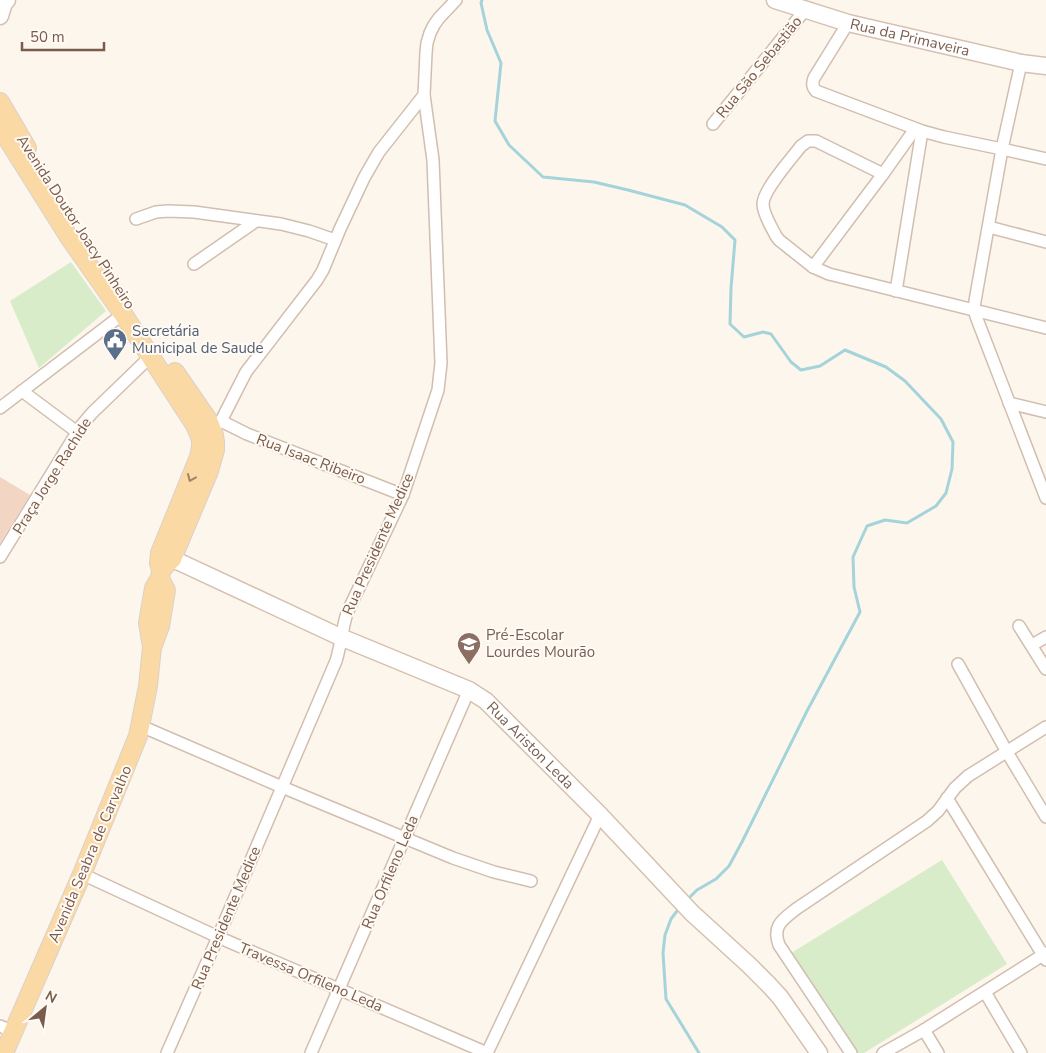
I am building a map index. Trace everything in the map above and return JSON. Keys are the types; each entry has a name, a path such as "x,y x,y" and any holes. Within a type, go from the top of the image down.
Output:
{"main road":[{"name":"Avenida Doutor Joacy Pinheiro","path":"0,102 52,199 69,237 151,356 212,430"},
{"name":"Avenida Doutor Joacy Pinheiro","path":"0,127 52,199 84,239 208,420 212,430"},
{"name":"Avenida Seabra de Carvalho","path":"4,1053 7,1029 82,874 135,746 141,726 148,686 152,648 148,623 154,588 200,456 201,448 212,430"}],"street":[{"name":"Rua Presidente Medice","path":"167,1053 336,661 347,614 403,495 438,390 441,363 433,160 424,95 426,53 430,33 434,25 456,0"},
{"name":"Rua da Primaveira","path":"775,0 848,23 1021,63 1046,66"},
{"name":"Rua São Sebastião","path":"713,124 806,10"},
{"path":"848,23 814,78 812,85 818,92 919,130 1046,159"},
{"path":"1021,63 1002,149 974,310 1046,498"},
{"path":"212,430 246,372 317,280 364,178 376,158 424,95"},
{"path":"813,266 919,130"},
{"path":"896,291 919,130"},
{"path":"883,174 816,141 808,141 768,189 763,201 764,210 776,236 821,271 837,277 1046,328"},
{"path":"136,218 156,212 194,212 293,227 335,240"},
{"path":"194,264 256,221"},
{"path":"989,227 1046,242"},
{"path":"0,408 123,314"},
{"name":"Praça Jorge Rachide","path":"0,557 77,432 92,413 151,356"},
{"path":"22,391 77,432"},
{"path":"1009,403 1046,412"},
{"name":"Rua Isaac Ribeiro","path":"212,430 247,434 403,495"},
{"name":"Rua Ariston Leda","path":"163,565 469,690 486,701 600,815 692,913 768,983 780,997 818,1053"},
{"path":"1019,626 1046,669"},
{"path":"1032,645 1046,637"},
{"path":"958,664 1046,817"},
{"name":"Rua Orfileno Leda","path":"311,1053 469,690"},
{"path":"141,726 282,787 474,866 531,881"},
{"path":"851,1053 779,945 776,934 780,922 796,909 927,821 938,811 958,784 968,776 1046,727"},
{"path":"883,1053 1045,956 947,798"},
{"path":"487,1053 600,815"},
{"name":"Travessa Orfileno Leda","path":"82,874 218,937 487,1053"},
{"path":"985,992 1021,1053"},
{"path":"924,1030 938,1053"}],"green space":[{"path":"71,262 106,311 39,368 10,301"},
{"path":"942,860 1007,964 864,1053 850,1053 788,955"}],"building":[{"path":"0,477 30,495 0,543"}],"waterway":[{"path":"482,0 487,30 501,63 495,121 509,145 543,177 594,182 685,205 722,227 735,240 730,324 744,337 763,332 771,334 791,362 801,370 820,366 845,350 886,367 905,381 941,419 953,442 952,469 946,493 936,506 907,523 885,520 867,526 853,557 854,587 860,612 807,711 729,866 716,879 697,890 686,901"},
{"path":"680,907 671,919 665,935 663,953 666,999 699,1053"}],"place":[{"name":"Secretária Municipal de Saude","path":"115,361"},
{"name":"Pré-Escolar Lourdes Mourão","path":"469,665"}]}
